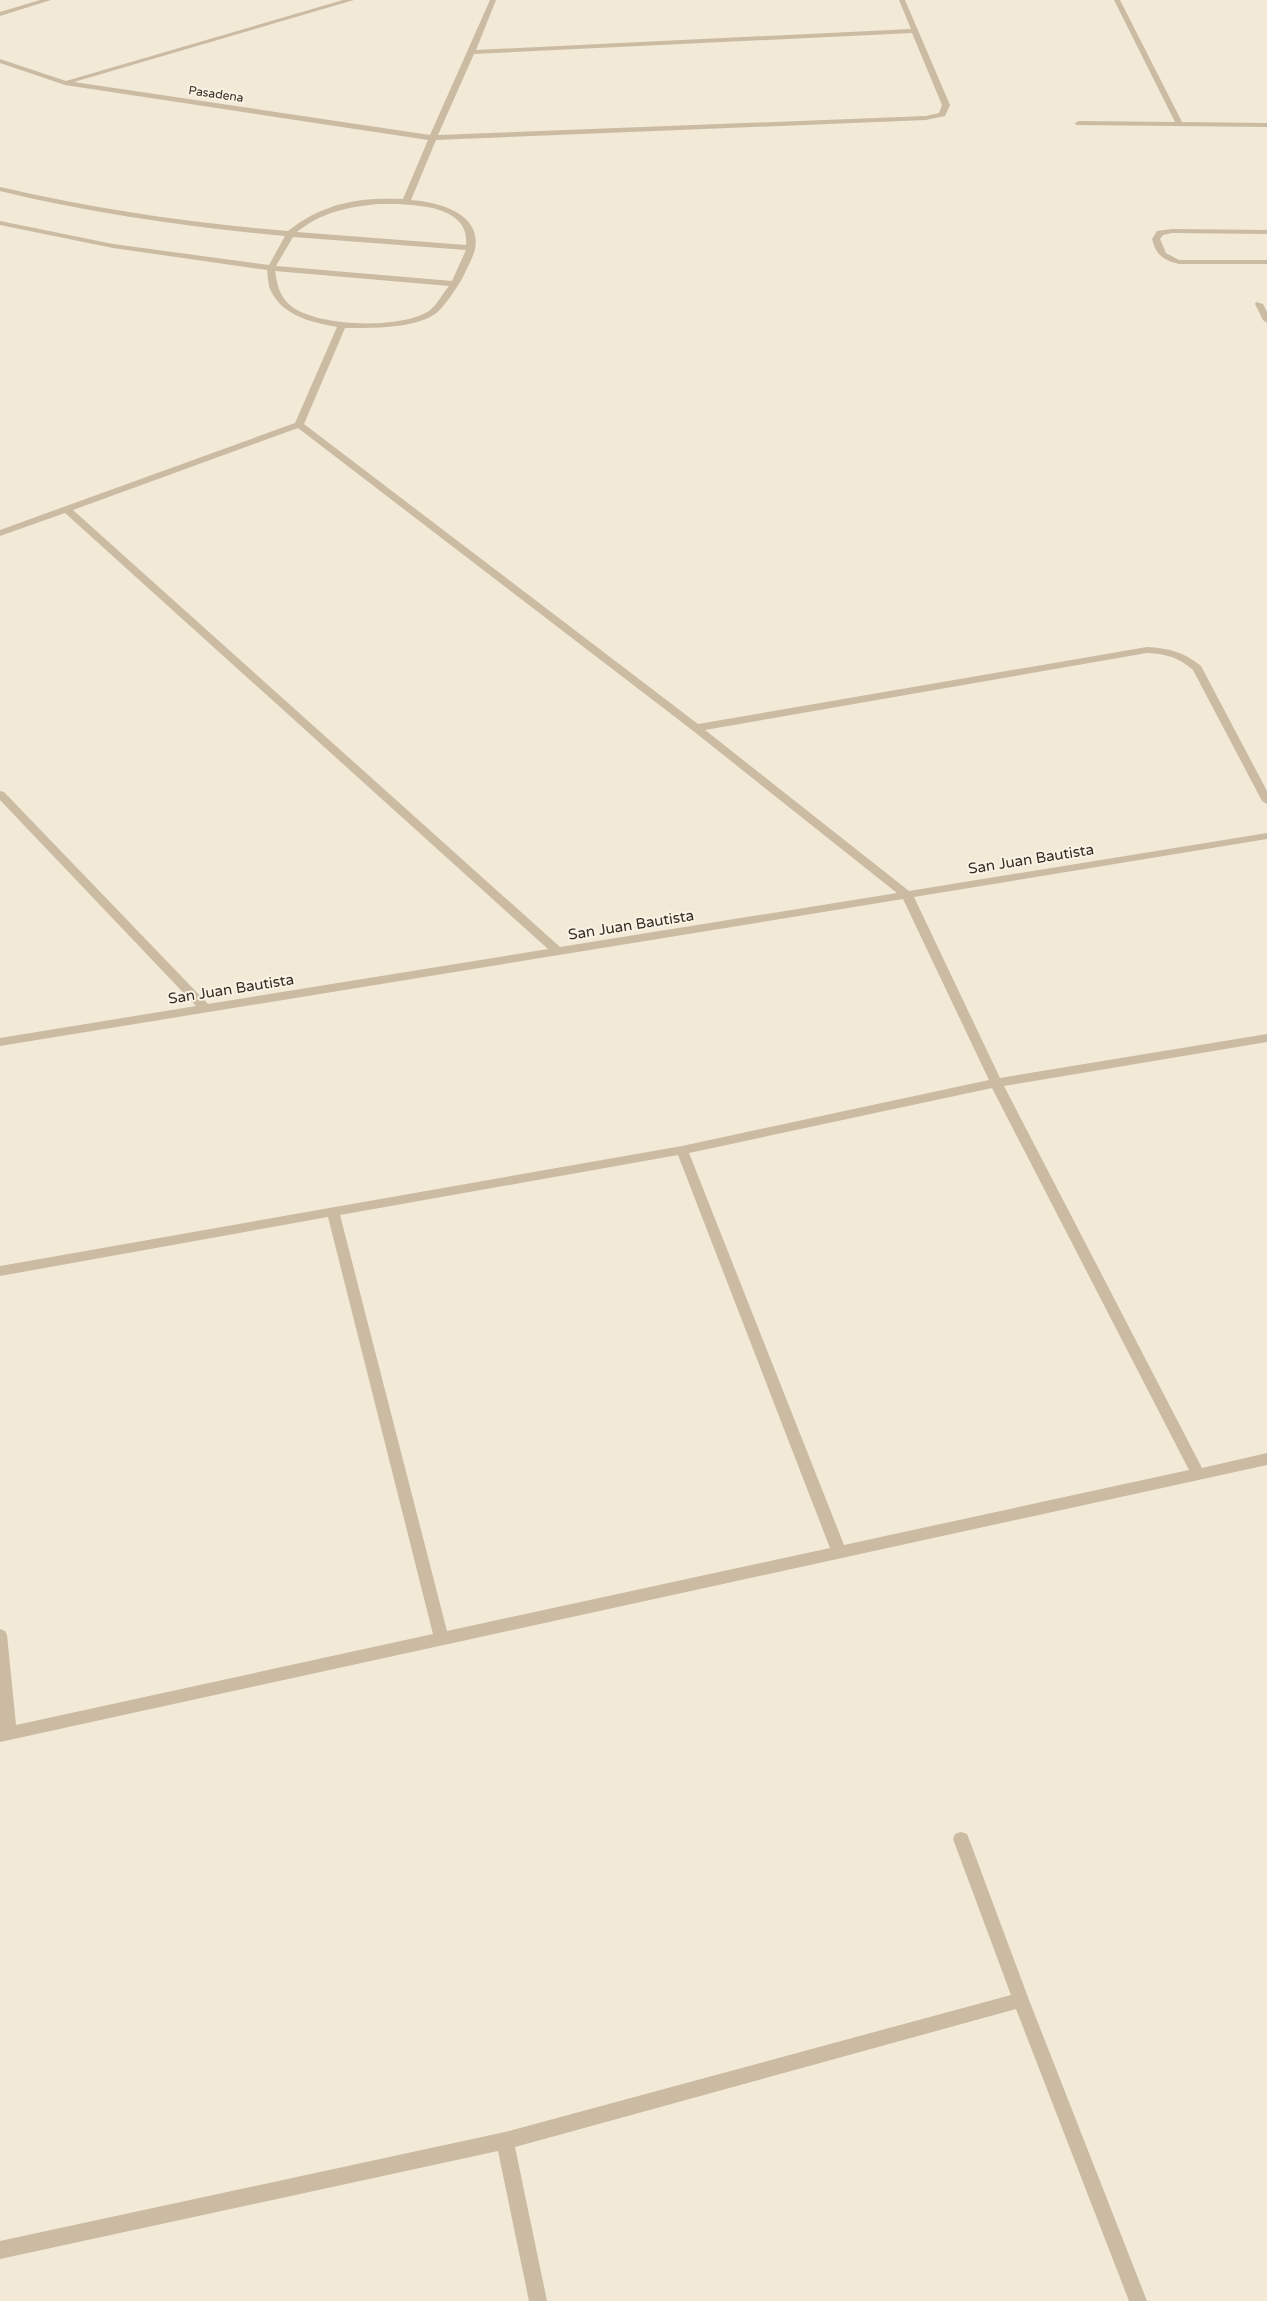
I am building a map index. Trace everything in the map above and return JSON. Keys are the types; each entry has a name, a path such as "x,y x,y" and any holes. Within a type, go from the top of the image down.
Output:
{"street":[{"path":"0,14 48,0"},
{"path":"65,83 351,0"},
{"path":"406,202 493,0"},
{"path":"472,52 915,31 902,0"},
{"path":"1117,0 1179,123"},
{"name":"Pasadena","path":"0,61 65,83 432,138 926,118 942,114 946,105 915,31"},
{"path":"1079,123 1267,125"},
{"path":"0,189 60,205 207,227 471,248"},
{"path":"361,202 406,202 442,208 459,216 468,228 471,248 455,284 433,312 406,322 374,326 342,325 310,319 286,308 274,289 271,268 290,234 306,220 325,211 361,202"},
{"path":"0,223 45,234 162,255 271,268 455,284"},
{"path":"1267,232 1172,231 1160,233 1156,239 1160,253 1166,259 1179,262 1267,262"},
{"path":"1259,304 1267,320"},
{"path":"0,533 299,425 342,325"},
{"path":"299,425 696,728 908,895 996,1083 1198,1474"},
{"path":"67,509 558,952"},
{"path":"696,728 1147,650 1168,650 1186,657 1197,668 1267,801"},
{"path":"0,794 206,1009"},
{"name":"San Juan Bautista","path":"0,1042 1267,836"},
{"path":"0,1271 682,1150 996,1083 1267,1038"},
{"path":"682,1150 839,1552"},
{"path":"333,1212 441,1638"},
{"path":"0,1635 4,1734 1267,1459"},
{"path":"962,1838 1021,2000 1138,2301"},
{"path":"0,2250 505,2140 1021,2000"},
{"path":"505,2140 538,2301"}]}
